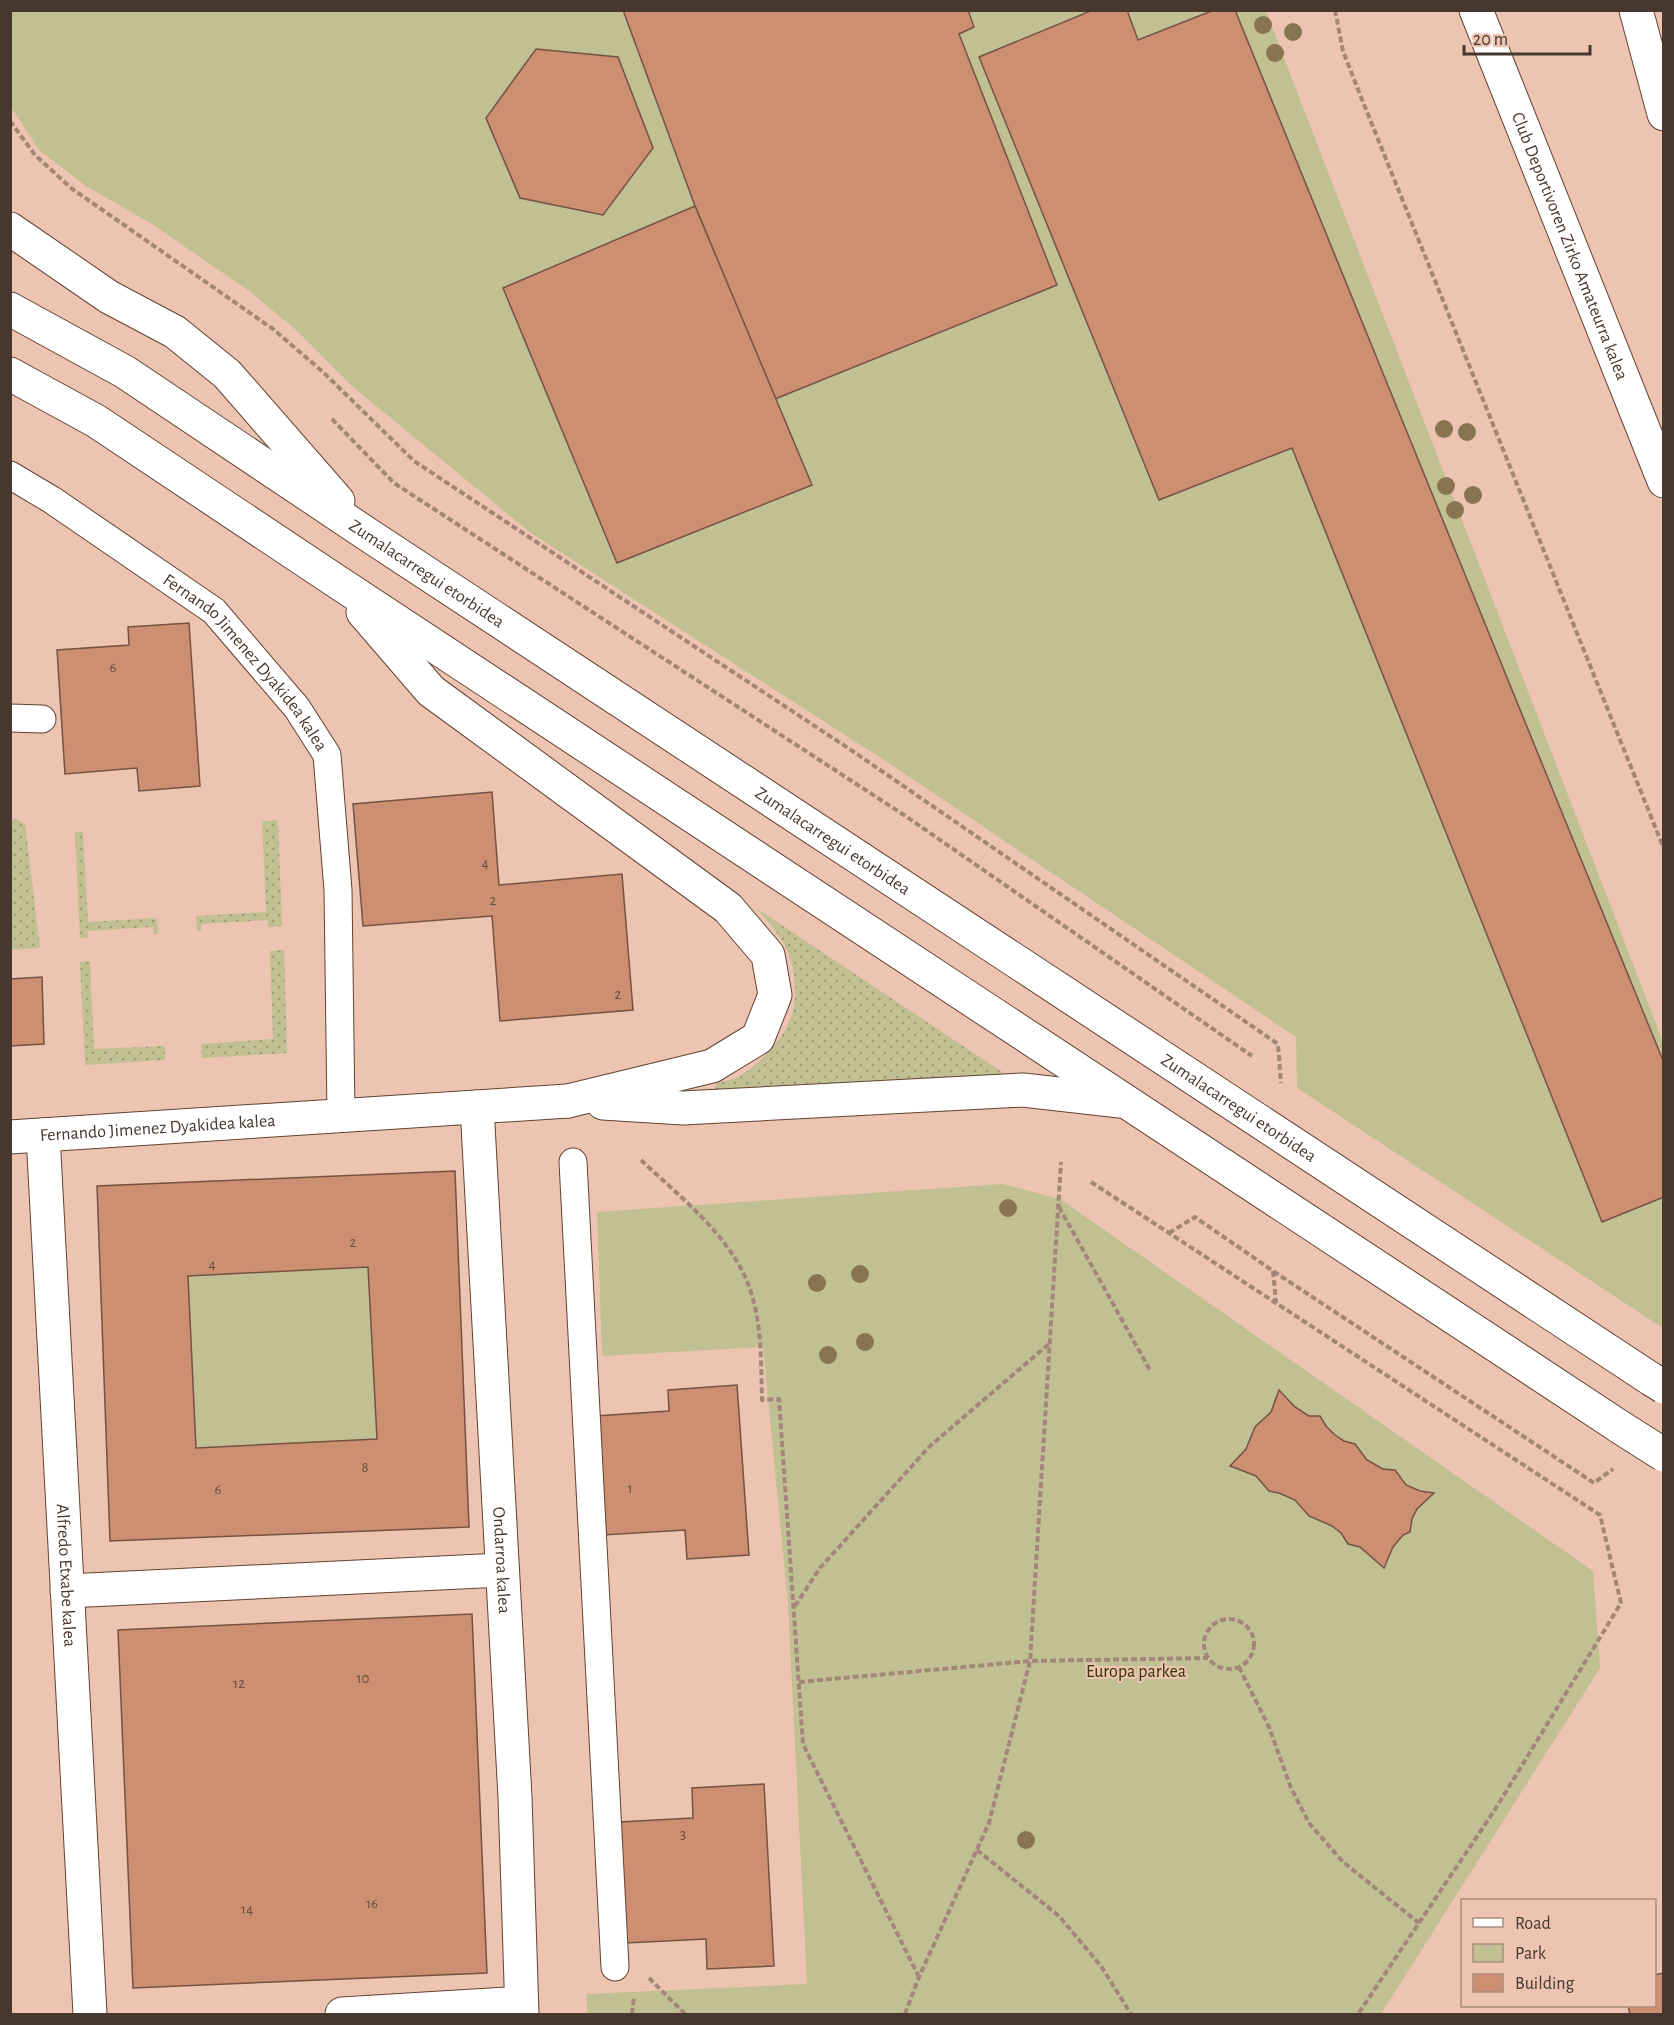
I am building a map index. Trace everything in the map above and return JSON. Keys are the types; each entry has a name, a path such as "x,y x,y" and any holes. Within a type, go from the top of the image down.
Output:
{"main road":[{"name":"Club Deportivoren Zirko Amateurra kalea","path":"1476,10 1664,481"},
{"path":"1636,10 1664,114"},
{"path":"10,229 109,297 175,332 227,374 367,534"},
{"name":"Zumalacarregui etorbidea","path":"10,309 125,372 367,534 1657,1383"},
{"path":"10,374 96,421 1664,1455"},
{"path":"336,581 431,691 728,908 768,955 775,995 758,1038 712,1066 568,1101"},
{"path":"568,1101 683,1108 1023,1090 1126,1102"},
{"name":"Fernando Jimenez Dyakidea kalea","path":"10,1137 568,1101"},
{"name":"Ondarroa kalea","path":"477,1107 515,1797 522,2008"},
{"name":"Alfredo Etxabe kalea","path":"43,1135 90,2014"},
{"path":"67,1591 502,1570"},
{"path":"342,2014 522,2008"}],"street":[{"name":"Fernando Jimenez Dyakidea kalea","path":"10,475 52,500 214,611 297,708 327,755 338,890 341,1115"},
{"path":"10,718 42,719"},
{"path":"573,1162 615,1967"}],"path":[{"path":"1335,10 1343,51 1359,92 1664,849"},
{"path":"10,121 35,155 72,188 273,329 323,372 414,461 854,752 1278,1044 1281,1083"},
{"path":"332,419 393,483 904,815 1252,1056"},
{"path":"641,1160 706,1221 735,1258 753,1297 761,1339 762,1400 779,1399 803,1744 919,1977"},
{"path":"905,2014 919,1977 989,1823 1030,1661 1061,1162"},
{"path":"1091,1182 1600,1515 1621,1603 1496,1808 1358,2014"},
{"path":"1059,1207 1151,1371"},
{"path":"1169,1233 1195,1217 1594,1483 1606,1476 1617,1465"},
{"path":"1273,1271 1276,1303"},
{"path":"795,1605 820,1568 930,1446 1050,1343"},
{"path":"1223,1619 1232,1619 1247,1626 1253,1634 1254,1642 1250,1659 1239,1667 1221,1668 1208,1658 1204,1643 1209,1629 1215,1623 1223,1619"},
{"path":"798,1682 1030,1661 1208,1658"},
{"path":"1239,1667 1269,1727 1291,1788 1310,1823 1343,1862 1419,1923"},
{"path":"976,1850 1059,1916 1101,1966 1131,2014"},
{"path":"646,1975 685,2014"},
{"path":"632,2014 634,1995"}],"green space":[{"path":"10,11 1266,11 1663,1042 1663,1328 1297,1088 1296,1037 887,762 531,533 353,387 296,330 252,293 152,224 86,186 39,150 11,107"},
{"path":"17,819 25,824 40,948 11,950 12,820"},
{"path":"278,820 282,926 268,927 268,920 201,924 201,931 197,931 196,916 266,912 262,821"},
{"path":"75,832 83,832 88,922 157,918 158,934 154,934 153,927 88,931 88,937 80,938"},
{"path":"756,908 1005,1074 715,1093 716,1083 738,1077 753,1067 768,1052 786,1028 792,1013 795,983 789,954 777,933"},
{"path":"284,950 287,1053 202,1058 201,1044 273,1039 270,951"},
{"path":"90,961 94,1049 165,1046 165,1060 85,1065 80,962"},
{"name":"Europa parkea","path":"1003,1184 1060,1199 1593,1571 1600,1668 1381,2014 587,2014 587,1994 807,1984 788,1604 763,1347 602,1356 597,1212"},
{"path":"368,1267 377,1439 196,1448 188,1276"}],"building":[{"path":"623,10 968,10 974,27 959,34 1057,285 775,399 695,206"},
{"path":"1093,10 1127,10 1138,40 1214,10 1235,10 1664,1063 1664,1197 1602,1222 1292,448 1159,500 979,57"},
{"path":"536,49 618,57 653,148 603,215 520,198 486,118"},
{"path":"695,206 812,485 617,563 503,288"},
{"path":"189,623 200,786 139,791 137,768 65,774 57,650 129,645 128,627"},
{"path":"492,792 499,885 622,874 633,1010 500,1021 492,916 363,926 353,804"},
{"path":"42,977 44,1044 10,1046 10,979"},
{"path":"455,1171 469,1527 110,1541 97,1186","holes":["368,1267 377,1439 196,1448 188,1276"]},
{"path":"737,1385 749,1555 687,1559 685,1530 603,1535 595,1416 669,1411 668,1390"},
{"path":"1279,1390 1295,1407 1309,1416 1320,1416 1335,1435 1355,1444 1367,1460 1383,1469 1395,1470 1406,1485 1420,1491 1434,1493 1417,1509 1412,1519 1410,1532 1403,1535 1393,1547 1384,1568 1360,1547 1348,1544 1341,1533 1332,1526 1309,1516 1295,1500 1269,1491 1256,1476 1230,1466 1246,1449 1255,1427 1271,1412"},
{"path":"472,1614 487,1973 133,1988 118,1630"},
{"path":"764,1784 774,1966 707,1969 706,1939 626,1943 619,1822 693,1818 692,1788"},
{"path":"1664,1973 1664,2014 1630,2014 1628,2007 1656,2007 1656,1975"}]}
